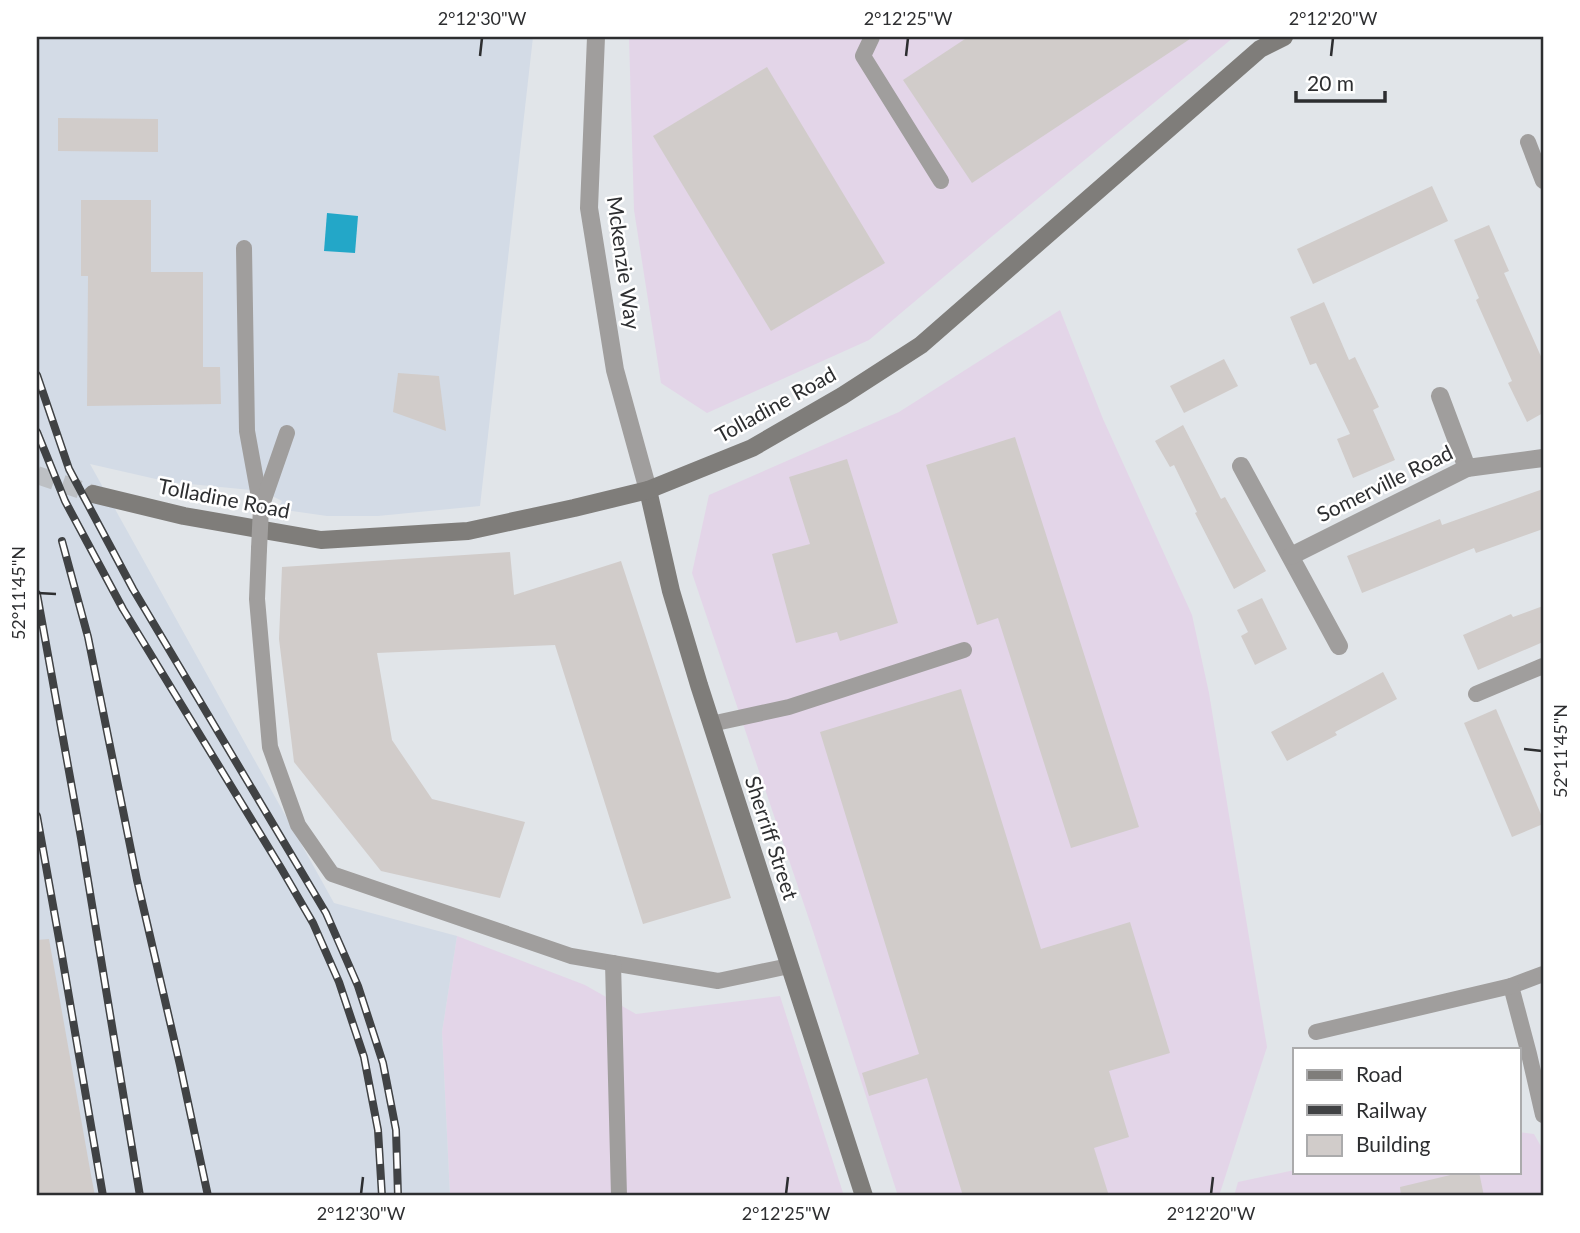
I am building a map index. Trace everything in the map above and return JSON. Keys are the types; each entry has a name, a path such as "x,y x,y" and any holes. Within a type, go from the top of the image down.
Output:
{"main road":[{"name":"Tolladine Road","path":"93,494 184,516 321,540 468,531 648,490 752,449 921,345 1260,49 1277,38"},
{"name":"Sherriff Street","path":"648,490 671,591 711,724 864,1196"}],"street":[{"name":"Mckenzie Way","path":"596,37 589,208 615,370 648,490"},
{"path":"1440,396 1467,468"},
{"name":"Somerville Road","path":"1291,556 1467,468 1543,458"},
{"path":"1241,466 1339,646"}],"lane":[{"path":"872,37 863,56 942,181"},
{"path":"1528,142 1543,181"},
{"path":"244,248 247,431 261,508 257,599 270,747 298,825 332,874 571,956 718,981 789,966"},
{"path":"261,508 287,433"},
{"path":"711,724 789,707 964,650"},
{"path":"1476,694 1543,666"},
{"path":"613,963 619,1196"},
{"path":"1316,1032 1511,986 1543,974"},
{"path":"1511,986 1530,1053 1543,1115"}],"shaded area":[{"path":"37,37 533,37 480,506 378,516 327,516 278,509 282,501 262,491 169,482 90,464 334,903 457,936 442,1032 450,1196 37,1196"},
{"path":"629,37 1234,37 869,340 707,413 661,383 634,210"},
{"path":"1060,310 1103,419 1192,615 1209,693 1267,1047 1219,1196 898,1196 814,934 692,573 709,495 899,412"},
{"path":"457,936 585,985 636,1014 780,996 844,1196 450,1196 442,1032"},
{"path":"1520,1132 1534,1134 1543,1150 1543,1196 1234,1196 1238,1182 1293,1170 1293,1174 1520,1174"}],"water":[{"path":"327,213 358,216 355,253 324,251"}],"building":[{"path":"968,37 1193,37 972,183 903,80"},
{"path":"767,67 885,263 771,331 653,136"},
{"path":"58,118 158,119 158,152 58,151"},
{"path":"1432,186 1448,221 1313,284 1297,249"},
{"path":"81,200 151,200 151,272 203,272 203,367 220,367 221,404 87,406 88,276 81,276"},
{"path":"1489,225 1509,271 1504,273 1543,361 1543,413 1527,422 1508,383 1512,381 1476,300 1479,298 1454,240"},
{"path":"1324,302 1349,360 1355,357 1379,407 1373,410 1395,460 1353,478 1337,439 1350,434 1316,363 1310,365 1290,317"},
{"path":"1224,359 1238,386 1184,413 1170,386"},
{"path":"398,373 439,376 446,431 393,412"},
{"path":"1183,425 1221,499 1225,497 1266,571 1234,589 1174,465 1170,467 1155,441"},
{"path":"1015,437 1139,827 1071,848 998,618 977,625 926,465"},
{"path":"847,459 898,623 840,641 837,632 796,643 772,554 810,544 789,477"},
{"path":"1543,489 1543,529 1476,553 1474,548 1362,593 1347,556 1440,519 1442,525"},
{"path":"510,552 514,595 621,561 731,898 643,924 555,645 377,653 392,740 432,799 525,822 500,898 381,871 294,762 279,639 282,567"},
{"path":"1262,598 1287,649 1255,665 1241,636 1248,632 1237,610"},
{"path":"1543,606 1543,642 1478,670 1463,635 1511,614 1513,617"},
{"path":"1383,672 1397,699 1287,761 1271,732"},
{"path":"961,689 1041,949 1130,922 1170,1053 1109,1071 1129,1137 1094,1148 1109,1196 963,1196 927,1078 869,1096 862,1073 919,1054 820,732"},
{"path":"1496,709 1543,819 1543,824 1512,837 1464,723"},
{"path":"49,939 95,1196 37,1196 37,940"},
{"path":"1455,1174 1479,1174 1484,1196 1401,1196 1400,1187"}],"tunnel":[{"path":"37,475 93,494"}],"railway":[{"path":"37,375 69,469 133,589 326,913 358,986 383,1063 396,1130 398,1196"},
{"path":"37,432 65,501 123,609 313,923 339,982 364,1057 378,1130 382,1196"},
{"path":"62,541 88,637 137,880 208,1196"},
{"path":"37,594 81,838 140,1196"},
{"path":"37,816 103,1196"}]}
